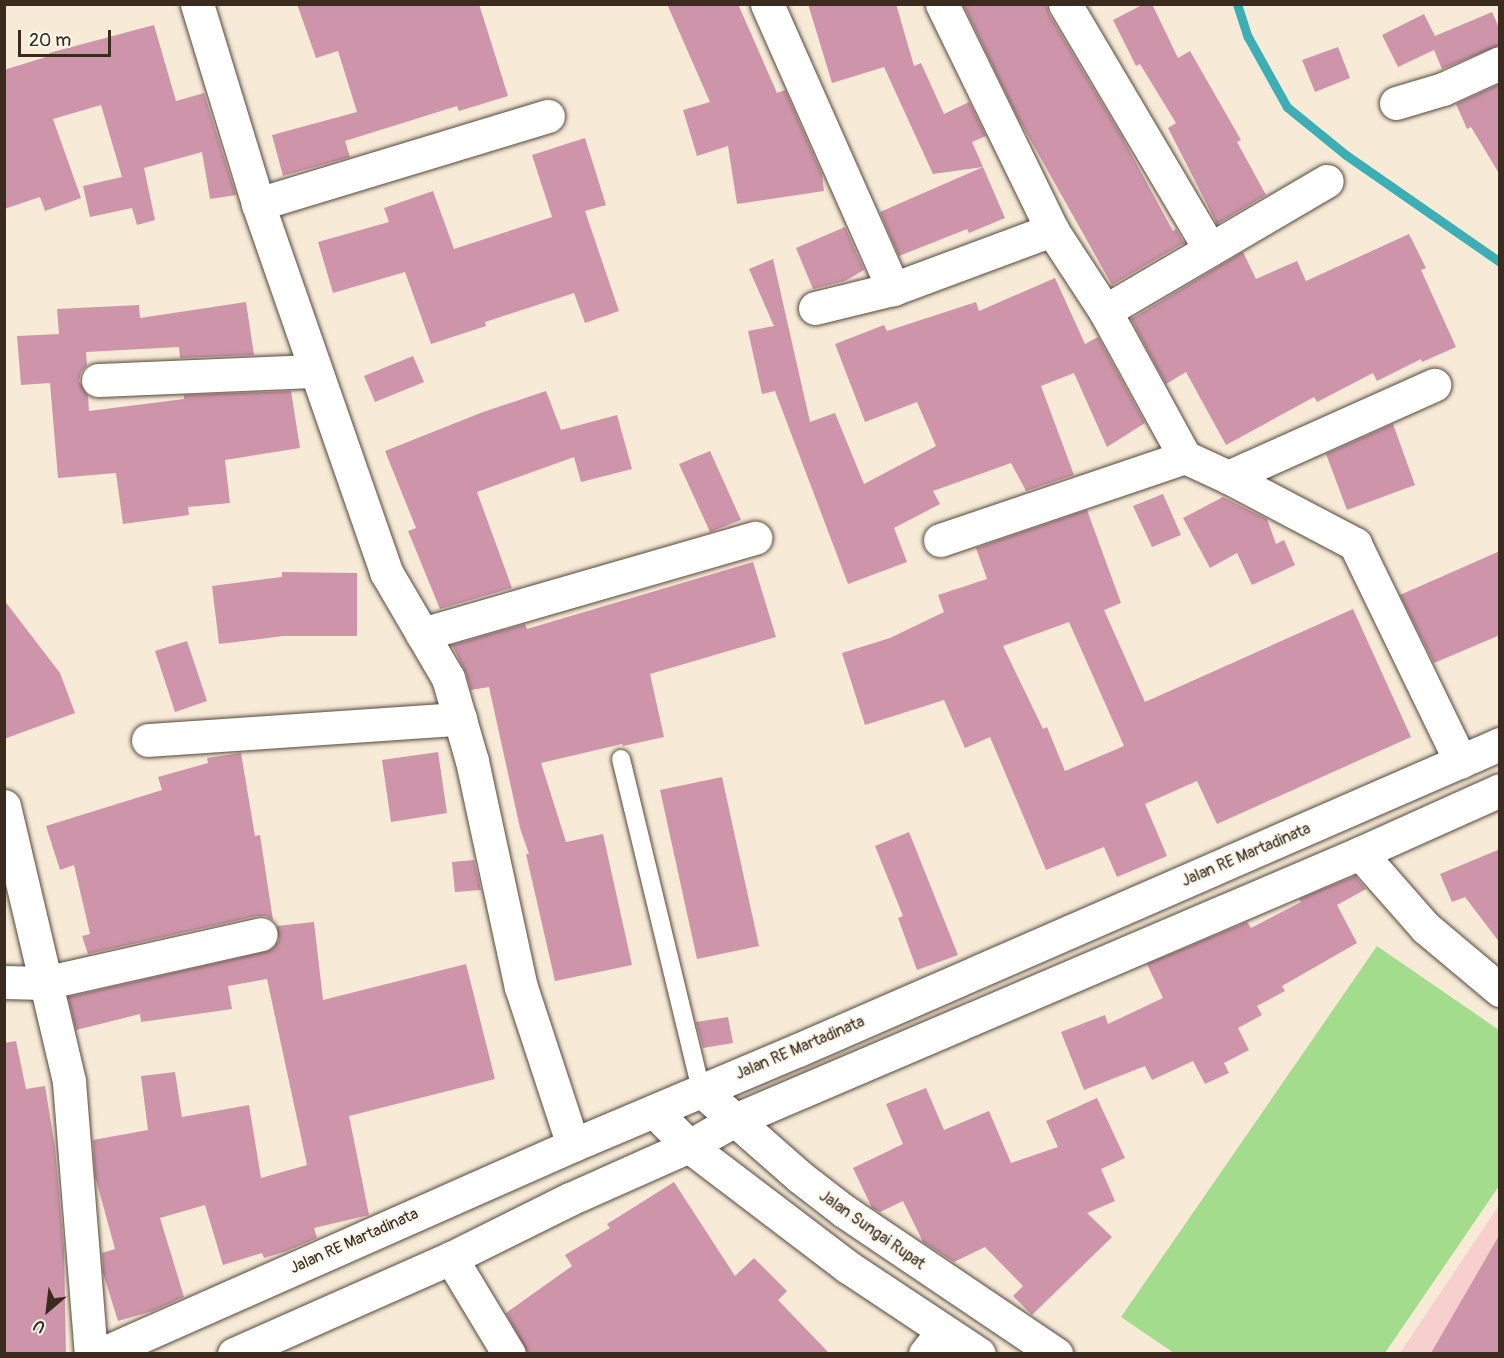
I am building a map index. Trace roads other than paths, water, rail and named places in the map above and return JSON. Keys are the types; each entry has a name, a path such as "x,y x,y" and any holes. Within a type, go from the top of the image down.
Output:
{"main road":[{"path":"197,4 258,204 314,371 386,572 448,678 472,761 521,987 573,1145"},
{"path":"767,4 893,288"},
{"path":"942,4 1052,230 1105,310 1185,457 1228,477 1354,544 1461,762"},
{"path":"1065,4 1210,249"},
{"path":"1396,103 1443,89 1500,63"},
{"path":"258,204 548,116"},
{"path":"1105,310 1327,181"},
{"path":"815,308 893,288 1052,230"},
{"path":"98,380 314,371"},
{"path":"1228,477 1434,385"},
{"path":"940,540 1185,457"},
{"path":"422,634 755,538"},
{"path":"148,740 460,719"},
{"name":"Jalan RE Martadinata","path":"101,1353 573,1145 1500,744"},
{"path":"234,1353 451,1258 570,1199 689,1146 735,1120 1360,853 1500,790"},
{"path":"4,806 72,1105 91,1353"},
{"path":"1360,853 1426,928 1500,990"},
{"path":"4,982 44,983 261,934"},
{"name":"Jalan Sungai Rupat","path":"701,1090 800,1178 844,1211 1056,1353"},
{"path":"654,1111 689,1146 848,1267 934,1342 979,1353"},
{"path":"451,1258 509,1353"}],"lane":[{"path":"621,759 701,1090"}],"waterway":[{"path":"1237,4 1248,37 1287,107 1346,155 1500,262"}]}
